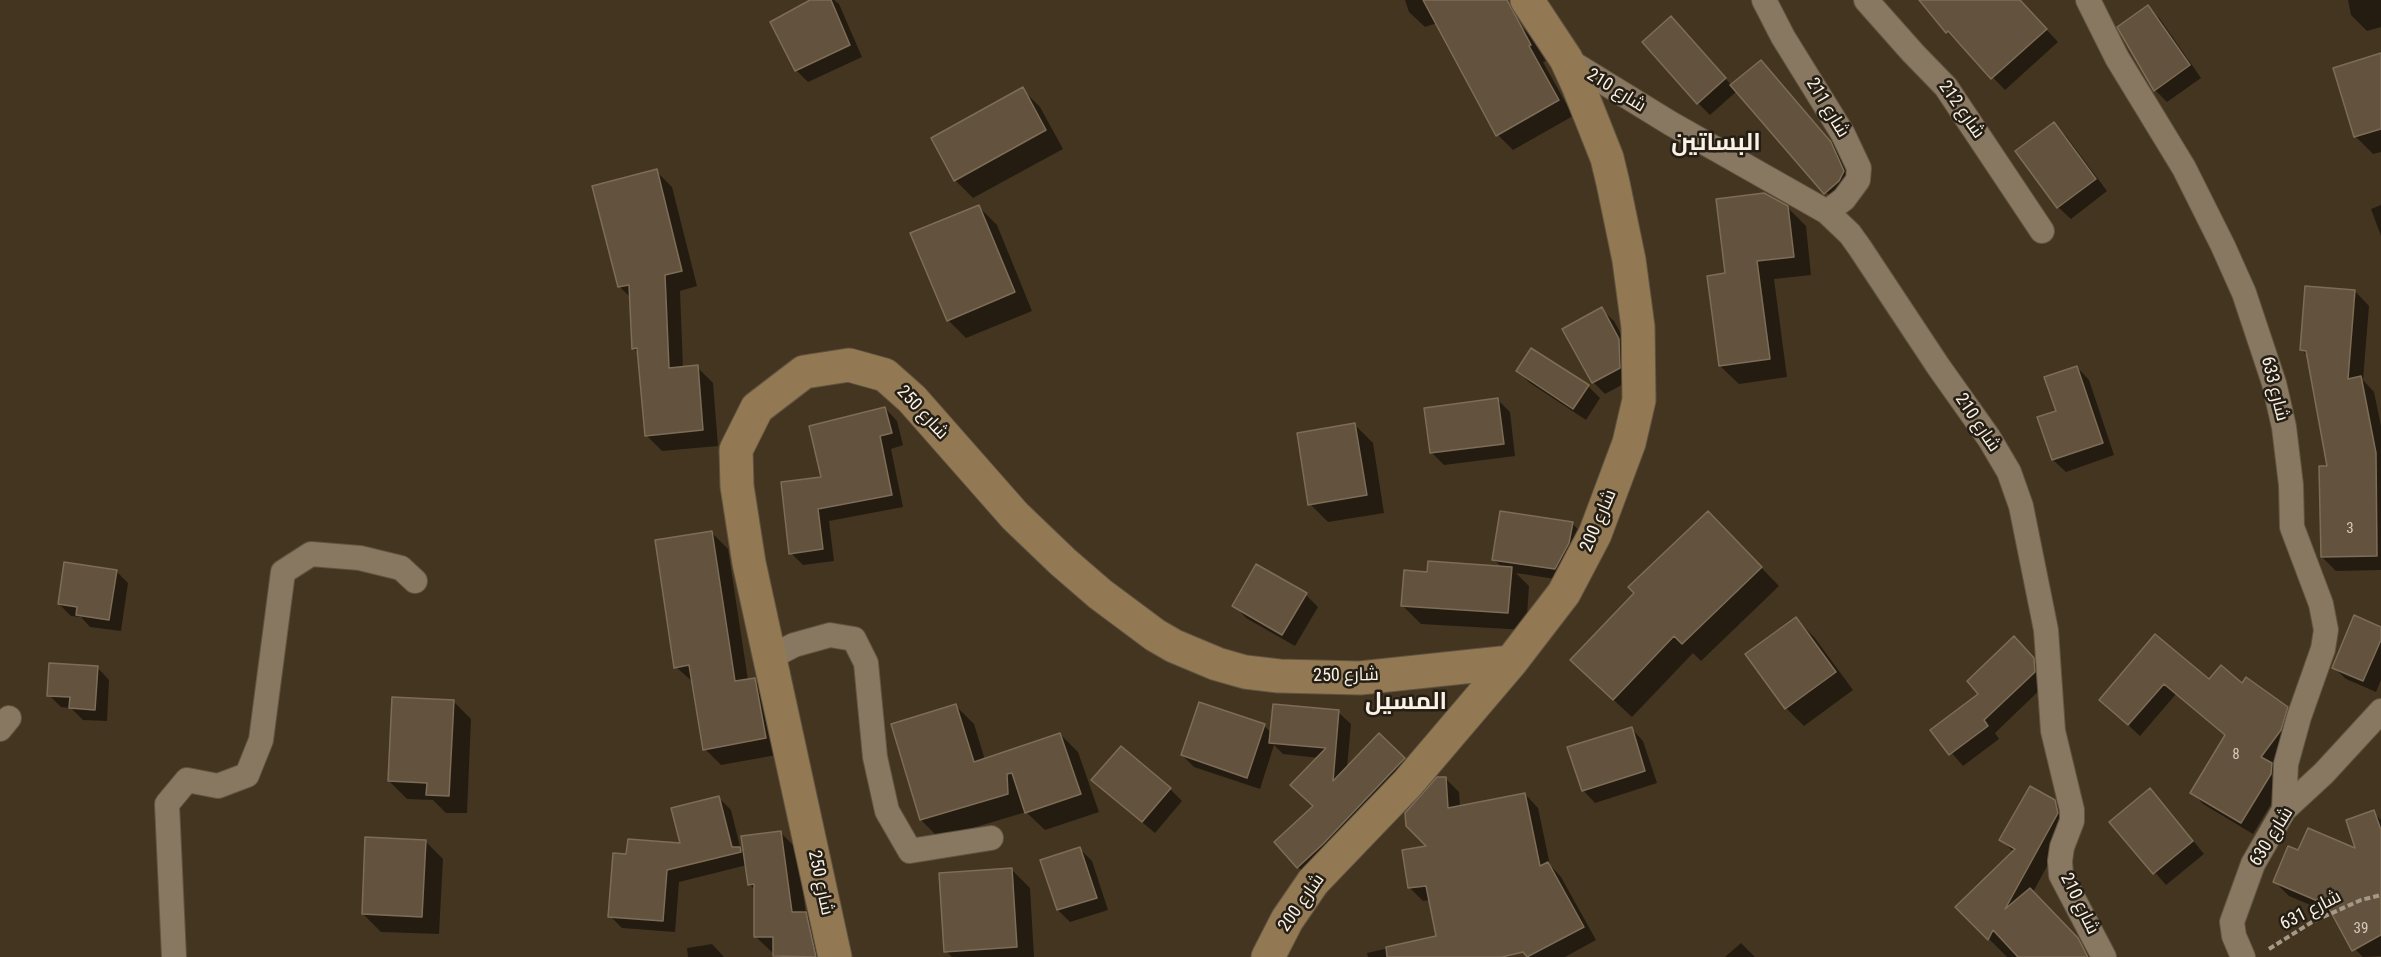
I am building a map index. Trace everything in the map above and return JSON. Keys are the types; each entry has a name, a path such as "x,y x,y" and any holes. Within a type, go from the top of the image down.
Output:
{"main road":[{"name":"شارع 200","path":"1268,957 1287,920 1313,882 1408,783 1546,619 1579,567 1620,471 1629,443 1639,400 1640,364 1629,260 1613,183 1591,115 1566,59 1527,0"},
{"name":"شارع 250","path":"836,957 749,563 737,486 735,450 757,408 804,372 849,365 885,375 912,399 1015,516 1063,562 1155,635 1194,655 1245,672 1279,676 1360,678 1511,662"}],"street":[{"name":"شارع 211","path":"1764,0 1782,37 1844,134 1859,168 1858,180 1844,199 1827,212"},
{"name":"شارع 212","path":"1866,0 1946,87 2042,231"},
{"name":"شارع 633","path":"2088,0 2117,58 2184,168 2223,246 2244,293 2274,383 2284,427 2291,485 2292,527 2321,604 2325,630 2323,649 2299,717 2286,764 2284,810"},
{"name":"شارع 210","path":"1566,59 1670,123 1827,212 1850,234 1989,438 2015,487 2027,530 2046,630 2053,731 2072,810 2072,821 2062,848 2061,875 2104,957"},
{"path":"174,957 167,804 187,780 218,786 247,775 261,740 283,572 312,554 360,558 401,568 415,581"},
{"path":"771,657 794,645 830,634 854,639 866,663 875,757 887,811 910,851 991,838"},
{"name":"شارع 630","path":"2254,954 2234,936 2232,922 2253,864 2284,810 2324,773 2381,711"}],"path":[{"name":"شارع 631","path":"2254,954 2312,922 2361,900 2381,895"}],"building":[{"path":"810,0 831,0 850,45 795,71 770,22"},
{"path":"1423,0 1507,0 1559,100 1496,136"},
{"path":"1919,0 2020,0 2047,29 1991,79 1948,31 1946,33"},
{"path":"2148,5 2190,65 2154,91 2117,27"},
{"path":"1671,16 1726,78 1697,104 1642,42"},
{"path":"2381,53 2381,129 2354,137 2333,68"},
{"path":"1761,60 1831,142 1844,171 1839,181 1824,194 1730,85"},
{"path":"1023,87 1046,130 954,181 931,138"},
{"path":"2054,122 2096,179 2057,208 2015,151"},
{"path":"657,169 682,271 665,275 669,368 698,365 703,430 645,436 637,348 632,349 629,285 618,287 592,186"},
{"path":"1764,193 1788,206 1794,257 1757,261 1770,359 1719,366 1707,276 1725,273 1716,199"},
{"path":"979,205 1015,292 947,321 910,233"},
{"path":"2305,286 2355,290 2348,379 2361,376 2376,453 2377,556 2321,557 2319,466 2327,466 2306,351 2300,350"},
{"path":"1602,307 1619,339 1620,368 1592,383 1562,329"},
{"path":"1531,348 1589,385 1573,409 1516,371"},
{"path":"2077,366 2103,443 2052,460 2037,417 2056,411 2044,377"},
{"path":"1498,398 1504,444 1430,453 1424,408"},
{"path":"885,407 892,433 880,436 892,495 818,509 823,549 789,554 781,482 821,477 809,426"},
{"path":"1355,423 1367,495 1308,505 1297,433"},
{"path":"1500,511 1573,522 1569,543 1555,569 1492,560"},
{"path":"1708,511 1762,567 1682,644 1674,636 1613,700 1570,660 1634,593 1628,587"},
{"path":"712,531 735,681 755,678 766,738 703,750 689,665 674,668 655,540"},
{"path":"1428,561 1512,567 1508,613 1401,606 1404,570 1427,572"},
{"path":"64,562 117,570 109,620 76,615 77,607 58,604"},
{"path":"1256,564 1307,593 1282,635 1232,606"},
{"path":"2354,615 2381,627 2381,640 2363,681 2332,668"},
{"path":"1796,617 1836,672 1785,709 1745,654"},
{"path":"2155,634 2209,679 2221,665 2242,683 2246,677 2288,707 2281,730 2261,757 2272,763 2271,774 2241,823 2190,793 2225,735 2164,684 2128,725 2099,700"},
{"path":"2014,636 2034,658 2035,672 1984,720 1988,726 1949,755 1930,730 1978,694 1967,681"},
{"path":"49,663 98,666 95,710 69,708 70,697 47,696"},
{"path":"392,697 454,700 449,796 426,795 427,783 388,781"},
{"path":"1199,702 1265,724 1247,778 1181,755"},
{"path":"956,704 974,762 1060,733 1081,794 1025,813 1012,773 1007,774 1008,794 920,820 891,724"},
{"path":"1273,704 1339,710 1333,781 1379,733 1405,758 1297,868 1274,842 1313,806 1290,785 1326,748 1269,743"},
{"path":"1632,727 1645,771 1582,791 1567,747"},
{"path":"1121,746 1171,788 1142,822 1091,780"},
{"path":"1437,777 1446,777 1448,808 1525,793 1540,866 1548,862 1584,927 1527,957 1523,952 1502,957 1387,957 1386,947 1436,936 1426,886 1408,888 1402,850 1426,846 1406,826 1405,813"},
{"path":"2030,786 2055,800 2058,813 2005,909 2030,888 2078,938 2088,957 2018,957 1993,930 1988,940 1955,907 2015,849 1999,840"},
{"path":"2150,788 2193,841 2153,874 2109,822"},
{"path":"719,796 732,847 740,847 741,852 667,870 663,921 608,917 613,853 626,854 628,839 680,843 671,808"},
{"path":"2374,810 2381,830 2381,935 2352,951 2327,905 2273,882 2288,846 2298,850 2308,828 2355,848 2346,820"},
{"path":"781,831 792,912 806,912 816,957 773,956 773,937 754,937 754,884 748,885 741,836"},
{"path":"365,837 426,840 422,917 362,914"},
{"path":"1080,847 1097,898 1057,910 1040,860"},
{"path":"1012,868 1017,947 944,952 939,873"}],"district":[{"name":"البساتين","path":"1716,144"},
{"name":"المسيل","path":"1406,703"}]}
